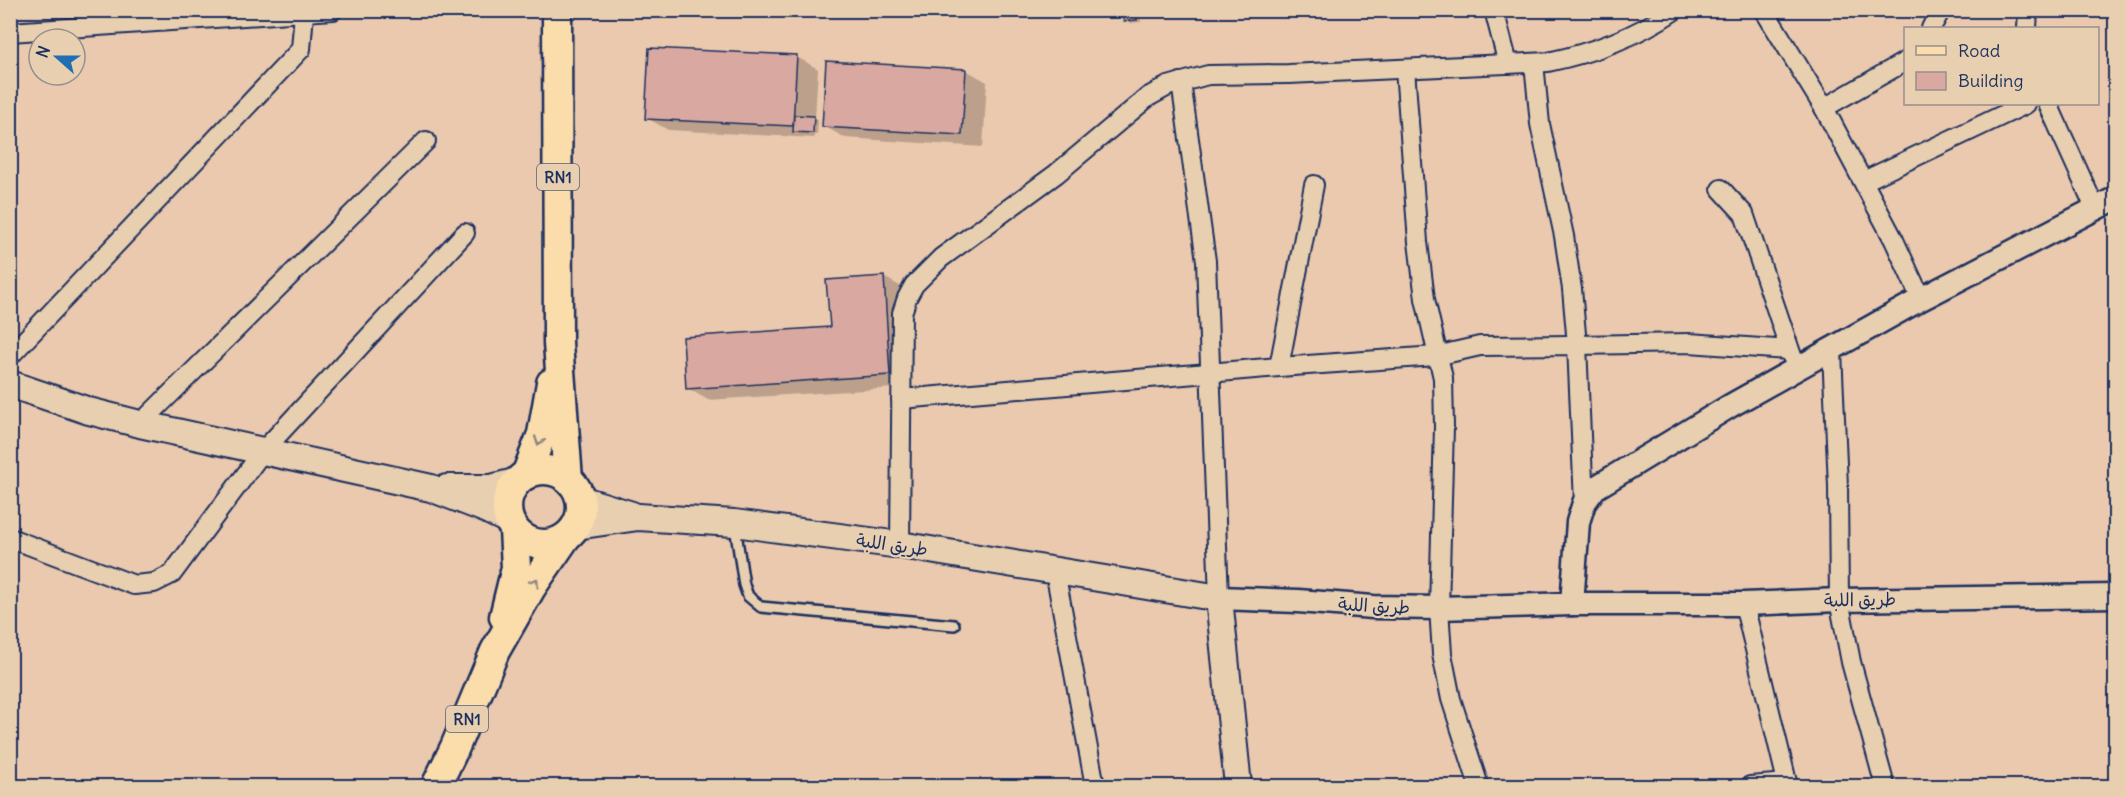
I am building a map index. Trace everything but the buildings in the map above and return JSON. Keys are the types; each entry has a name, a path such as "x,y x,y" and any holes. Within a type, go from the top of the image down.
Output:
{"main road":[{"name":"RN1","path":"436,786 495,651 573,510 558,343 557,10"},
{"name":"RN1","path":"495,651 516,568 512,525 507,511 508,500 512,490 522,478 542,434 558,343"},
{"path":"10,384 89,411 140,424 431,488 483,508 512,525 522,537 532,543 544,545 556,543 573,510 561,474 543,470 491,488 431,488"},
{"name":"طريق اللبة","path":"573,510 734,524 900,546 1219,598"},
{"path":"1219,598 1238,786"}],"street":[{"path":"10,32 333,10"},
{"path":"1494,10 1508,64"},
{"path":"900,546 902,314 914,285 941,258 1056,174 1148,97 1181,82 1208,75 1289,74 1548,62 1583,55 1620,42 1653,25 1675,10"},
{"path":"1764,10 1824,108 1864,181 1921,299"},
{"path":"1932,27 1941,10"},
{"path":"2027,27 2028,10"},
{"path":"10,356 301,49 304,13"},
{"path":"1824,108 1904,62"},
{"path":"1534,63 1540,124 1564,236 1577,345 1584,502 1578,522 1572,604"},
{"path":"1405,69 1425,299 1436,356 1443,378 1444,427 1439,608 1442,654 1451,699 1479,786"},
{"path":"1181,82 1206,261 1219,598"},
{"path":"1864,181 2024,105"},
{"path":"2049,105 2095,208"},
{"path":"140,424 426,141"},
{"path":"1279,367 1314,185"},
{"path":"1721,189 1744,214 1793,360"},
{"path":"901,399 1436,356 1480,346 1689,343 1793,360 1832,351 1921,299 2115,198"},
{"path":"10,538 135,585 154,583 172,574 263,451 465,233"},
{"path":"1832,351 1838,486 1839,600 1851,662 1885,786"},
{"path":"1584,502 1595,488 1730,406 1793,360"},
{"path":"1055,571 1095,786"},
{"name":"طريق اللبة","path":"1219,598 1298,600 1373,607 1439,608 2115,596"},
{"path":"1744,604 1788,785 1750,786"}],"lane":[{"path":"734,524 744,585 748,596 761,607 954,625"}]}
